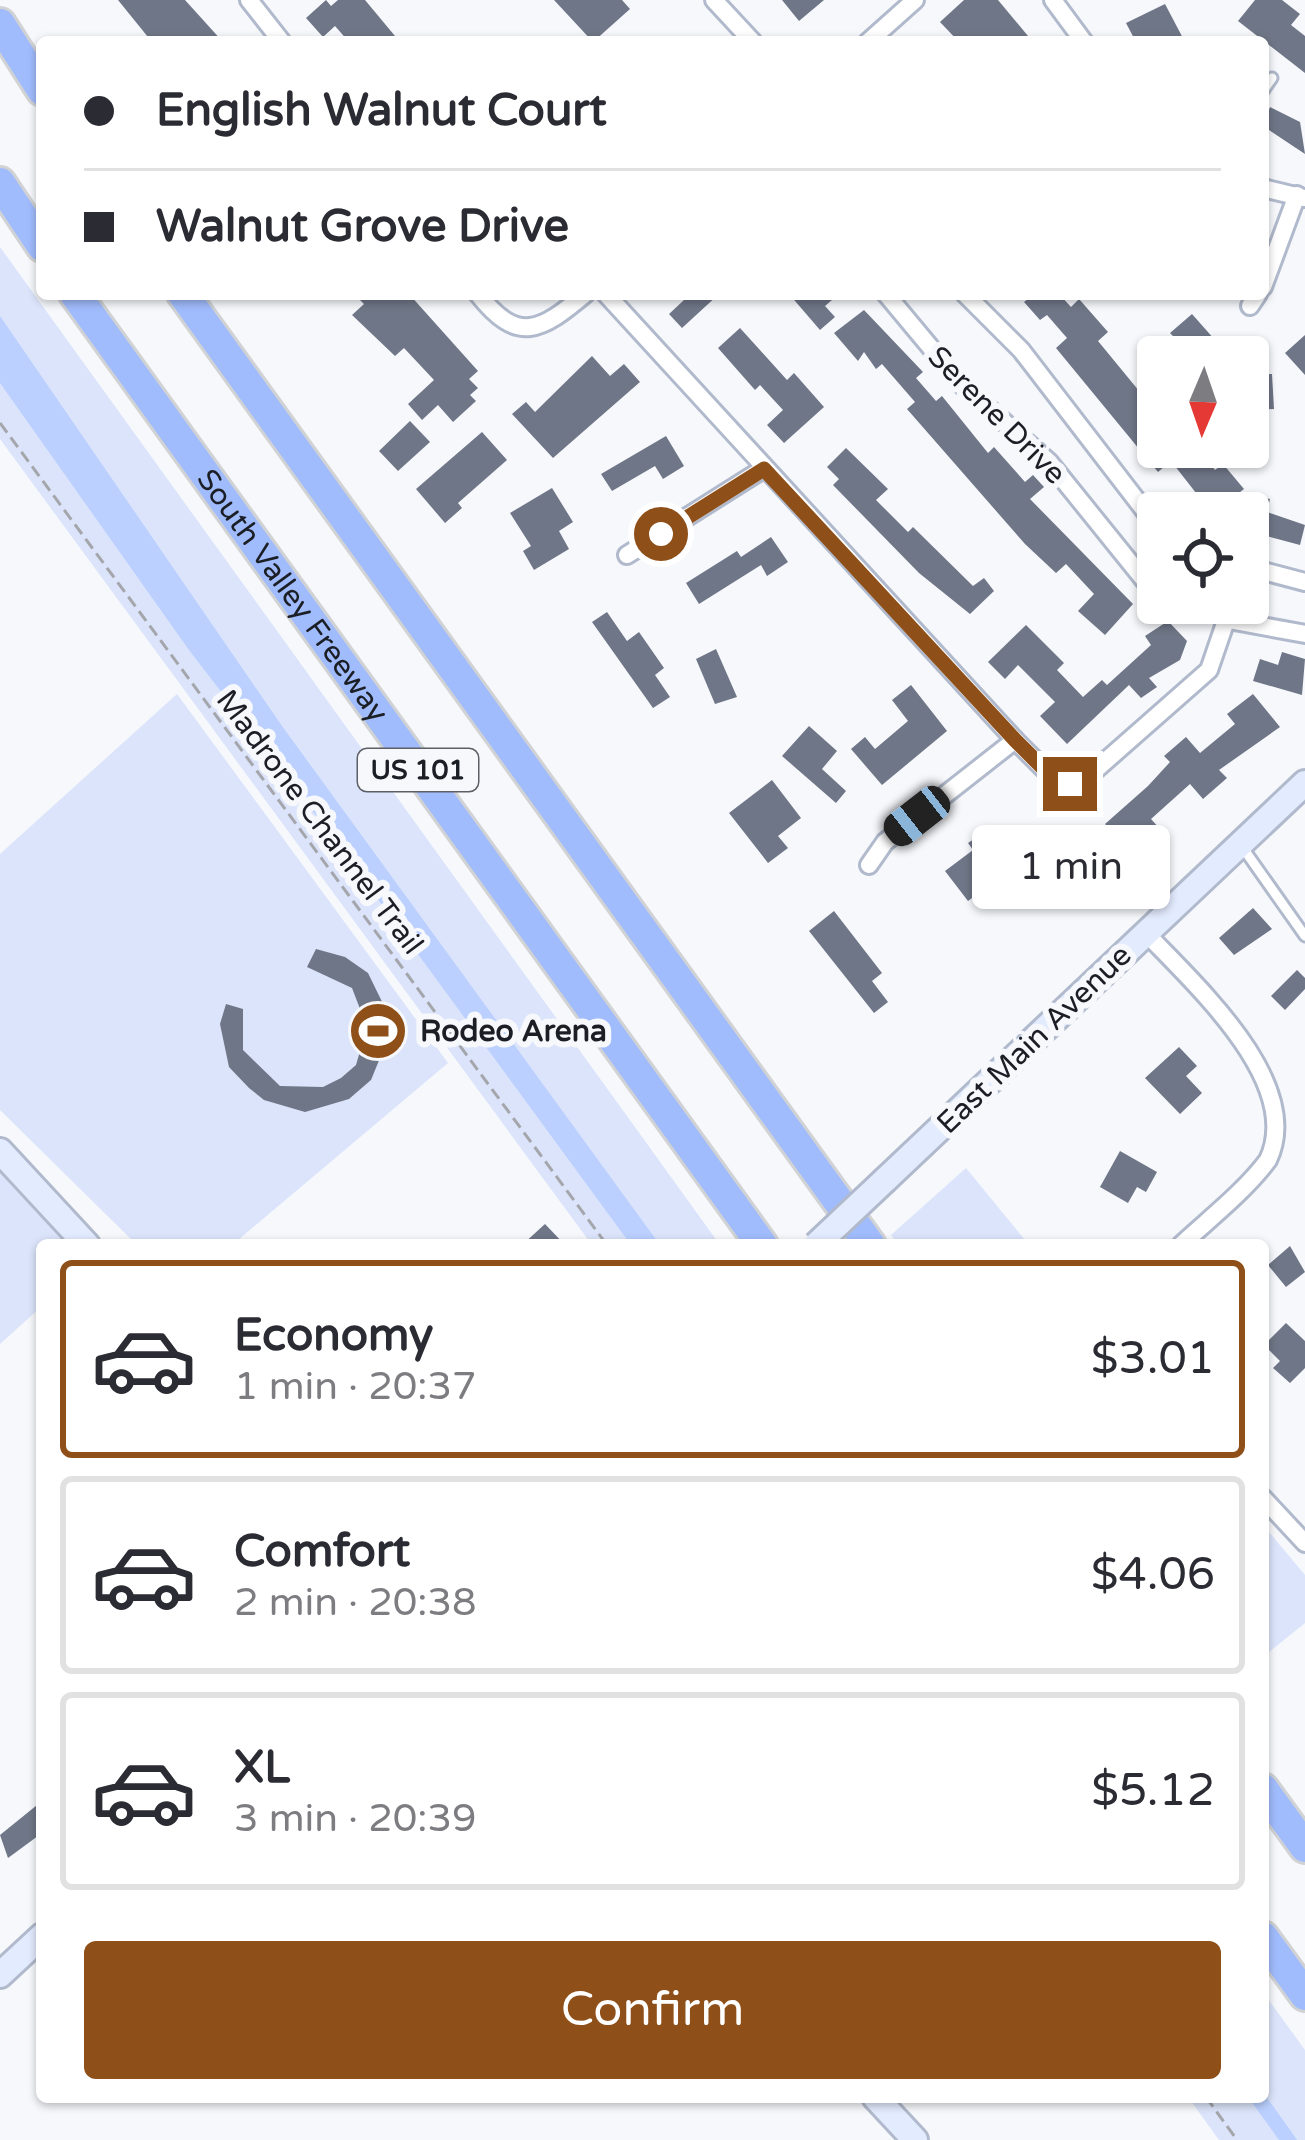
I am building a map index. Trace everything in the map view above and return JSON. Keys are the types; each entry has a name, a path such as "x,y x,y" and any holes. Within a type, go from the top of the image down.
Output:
{"highway":[{"path":"0,24 36,81"},
{"path":"0,183 36,237"},
{"name":"South Valley Freeway","path":"79,300 758,1239"},
{"name":"US 101","path":"187,300 866,1239"},
{"path":"1269,1797 1305,1847"},
{"path":"1269,1945 1305,1995"}],"street":[{"path":"249,0 277,36"},
{"path":"714,0 747,36"},
{"path":"875,36 915,0"},
{"path":"1064,4 1081,36"},
{"path":"1269,189 1301,196 1269,269"},
{"path":"483,300 499,320 525,329 553,321 578,300"},
{"path":"611,300 1048,773 1070,784 1093,773 1209,670 1226,624"},
{"name":"Serene Drive","path":"891,300 961,384 1049,462 1137,571"},
{"name":"Serene Drive","path":"971,300 1022,350 1137,500"},
{"path":"627,555 764,469"},
{"path":"1269,569 1305,582"},
{"path":"1269,622 1305,634"},
{"path":"869,865 885,842 1015,740"},
{"name":"East Main Avenue","path":"822,1239 1305,783"},
{"path":"1146,933 1244,1036 1271,1070 1282,1100 1282,1131 1270,1157 1187,1239"},
{"path":"0,1150 82,1239"},
{"path":"1269,1504 1305,1543"},
{"path":"0,1975 36,1942"},
{"path":"881,2103 915,2140"}],"lane":[{"path":"1269,82 1272,78"},
{"path":"1240,844 1305,936"}],"path":[{"name":"Madrone Channel Trail","path":"0,423 603,1239"},
{"path":"1210,2103 1237,2140"}],"shaded area":[{"path":"0,247 716,1239 588,1239 0,439"},
{"path":"177,694 448,1063 239,1239 131,1239 0,1110 0,854"},
{"path":"0,1155 77,1239 36,1239 36,1311 0,1344"},
{"path":"966,1168 1024,1239 894,1239 891,1235"},
{"path":"1269,1532 1305,1575 1305,1623 1269,1652"},
{"path":"1269,2000 1305,2050 1305,2140 1219,2140 1192,2103 1269,2103"}],"water":[{"path":"0,316 282,726 656,1239 627,1239 189,650 0,383"},
{"path":"1269,2100 1297,2140 1279,2140 1252,2103"}],"building":[{"path":"118,0 185,0 218,36 147,36"},
{"path":"326,0 331,6 338,0 365,0 395,36 344,36 335,26 322,36 306,18"},
{"path":"554,0 622,0 630,9 600,36 587,36"},
{"path":"782,0 824,0 799,21"},
{"path":"964,0 998,0 1028,36 953,36 940,22"},
{"path":"1255,0 1282,0 1300,14 1291,25 1305,36 1305,73 1269,45 1269,36 1257,36 1238,21"},
{"path":"1165,4 1182,36 1133,36 1126,23"},
{"path":"1269,110 1300,122 1305,154 1269,130"},
{"path":"360,300 414,300 478,371 469,379 478,388 470,395 476,401 453,422 438,405 422,420 408,404 434,380 404,348 395,356 352,315 364,304"},
{"path":"684,300 712,300 682,328 669,314"},
{"path":"794,300 832,300 825,306 835,317 820,330"},
{"path":"1026,300 1065,300 1071,307 1080,300 1108,332 1098,341 1137,388 1137,446 1056,348 1067,338 1047,315 1040,320"},
{"path":"864,310 923,372 916,378 936,401 942,396 988,453 994,447 1025,482 1033,475 1044,487 1030,499 1133,604 1105,635 1078,611 1094,594 1066,564 1056,573 1025,544 907,409 915,402 882,364 876,369 864,352 858,361 834,333"},
{"path":"1192,314 1211,336 1173,336 1170,333"},
{"path":"740,328 787,380 794,373 824,407 784,443 767,425 783,410 760,385 755,390 718,348"},
{"path":"1305,335 1305,375 1285,353"},
{"path":"592,356 610,376 624,364 640,382 553,458 512,414 526,402 535,412"},
{"path":"1272,374 1274,409 1269,409"},
{"path":"410,421 430,442 398,471 379,451"},
{"path":"482,432 507,460 458,503 462,508 445,523 416,489"},
{"path":"666,436 684,466 663,479 655,466 612,491 601,474"},
{"path":"846,448 888,489 876,500 908,532 913,527 973,586 984,578 994,591 970,614 919,573 833,485 839,479 827,467"},
{"path":"1176,468 1226,468 1244,489 1240,492 1195,492"},
{"path":"552,488 573,522 559,531 569,549 534,570 523,551 531,546 510,513"},
{"path":"1269,513 1305,525 1300,545 1269,537"},
{"path":"771,537 788,562 767,576 761,565 699,604 686,583 737,551 741,557"},
{"path":"607,612 627,641 639,632 664,668 655,675 670,697 653,708 592,622"},
{"path":"1171,624 1187,641 1180,660 1149,678 1157,687 1141,698 1129,685 1067,744 1040,716 1055,702 1018,665 1005,679 988,662 1026,625 1064,663 1057,670 1083,697 1102,680 1107,685 1151,645 1145,636"},
{"path":"716,649 737,697 715,704 696,659"},
{"path":"1282,652 1305,659 1302,695 1253,681 1260,659 1278,665"},
{"path":"911,685 947,731 882,785 851,749 865,737 875,749 908,721 892,700"},
{"path":"1253,694 1280,727 1219,770 1227,778 1203,799 1190,784 1151,819 1160,829 1132,854 1105,824 1170,762 1164,756 1186,737 1200,753 1235,724 1227,714"},
{"path":"809,726 837,751 822,769 846,791 836,803 782,756"},
{"path":"772,780 801,818 778,836 788,848 768,863 729,813"},
{"path":"986,831 1013,868 968,901 945,871 973,850 968,843"},
{"path":"1062,839 1063,863 1081,862 1082,892 1043,893 1042,840"},
{"path":"1253,908 1272,929 1234,955 1219,938"},
{"path":"834,911 882,973 872,981 888,1002 874,1013 809,931"},
{"name":"Rodeo Arena","path":"316,949 345,957 368,973 387,1012 389,1036 371,1080 349,1099 305,1112 264,1100 249,1088 229,1067 220,1024 226,1004 243,1009 243,1050 280,1086 323,1087 341,1078 356,1065 367,1027 352,988 307,967"},
{"path":"1297,970 1305,978 1305,989 1285,1010 1271,996"},
{"path":"1179,1047 1197,1066 1186,1076 1202,1093 1180,1114 1145,1078"},
{"path":"1120,1151 1157,1172 1146,1192 1137,1187 1128,1203 1100,1187"},
{"path":"545,1224 559,1239 529,1239"},
{"path":"1290,1246 1305,1272 1286,1287 1269,1264"},
{"path":"1286,1323 1305,1341 1305,1368 1290,1383 1273,1368 1280,1361 1269,1350 1269,1340"},
{"path":"36,1806 36,1837 8,1858 0,1835"}],"place":[{"name":"Rodeo Arena","path":"378,1031"}],"route":[{"path":"661,534 764,469 1015,740 1048,773 1070,784"}]}
